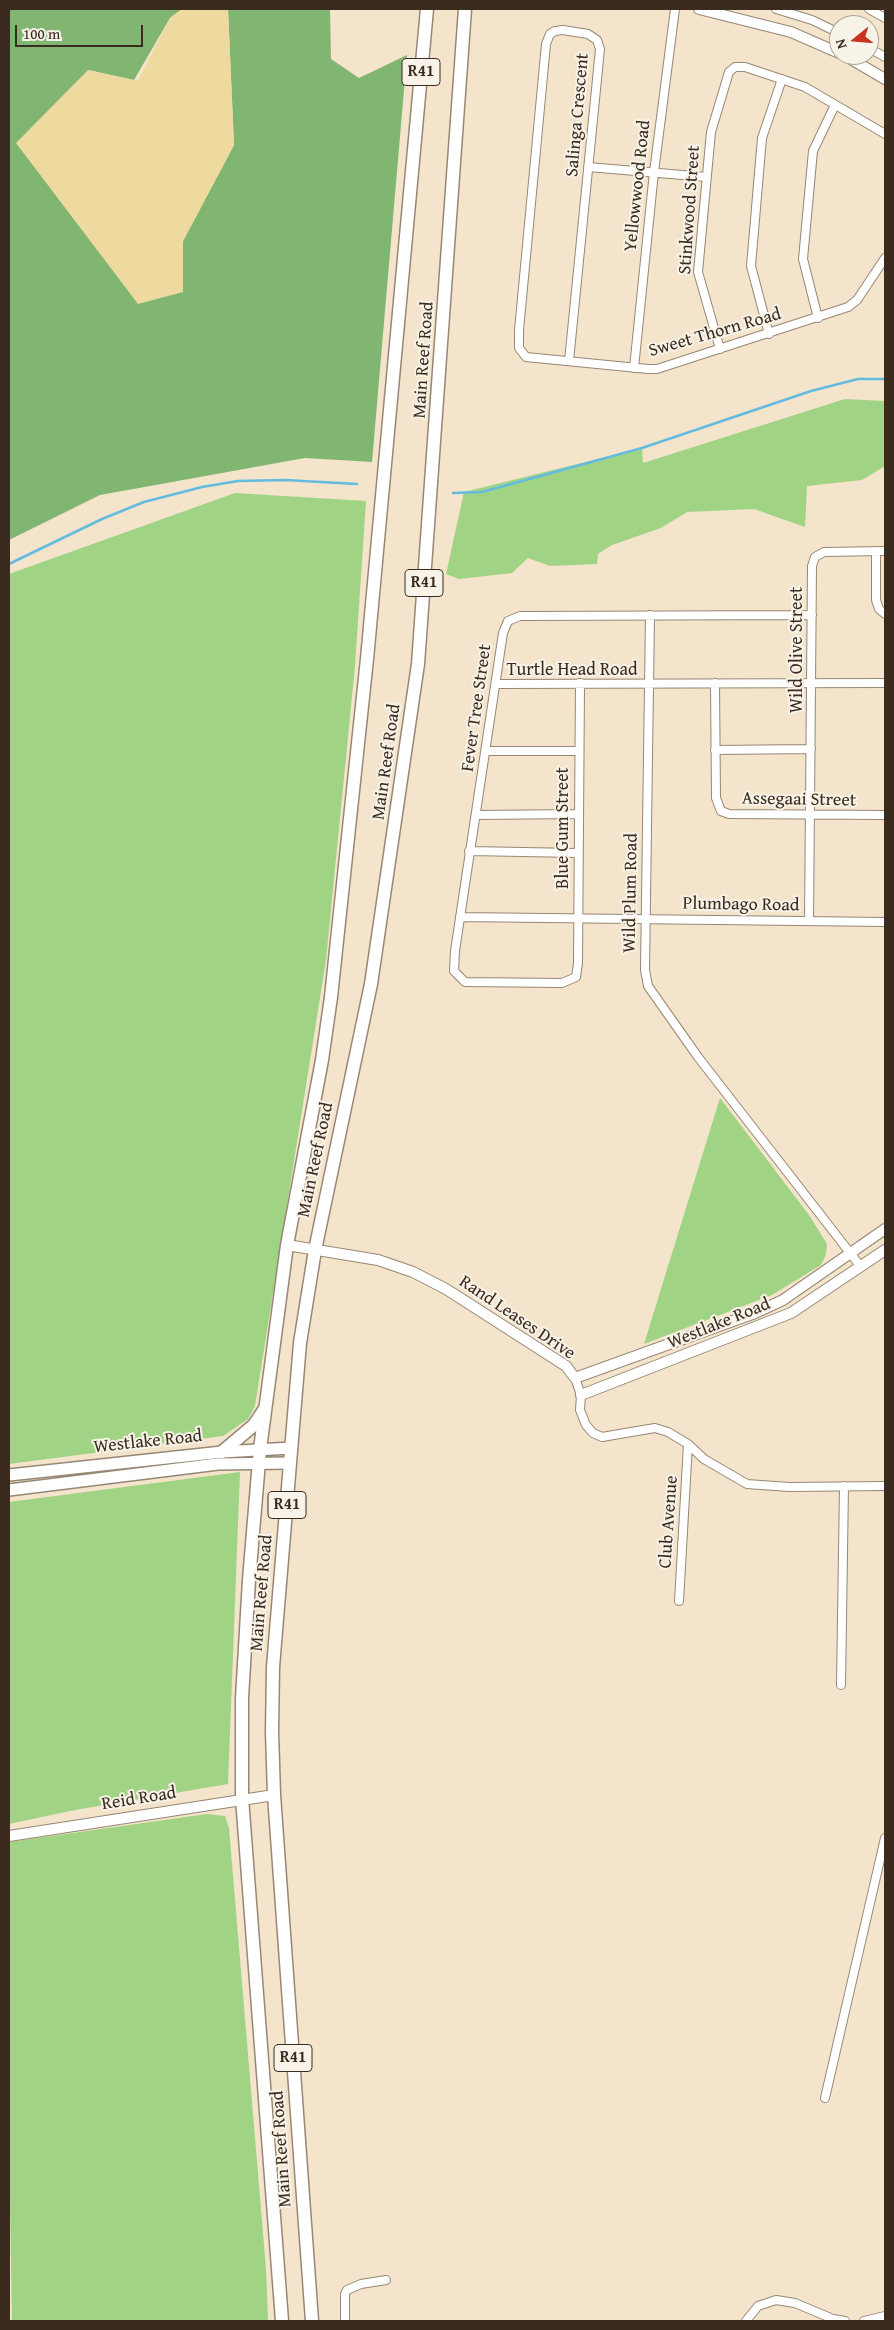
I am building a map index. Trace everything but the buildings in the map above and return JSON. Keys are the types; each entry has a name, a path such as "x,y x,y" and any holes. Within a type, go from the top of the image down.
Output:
{"main road":[{"name":"Main Reef Road","path":"282,2321 242,1798 241,1730 245,1642 258,1464 286,1245 322,1060 332,998 367,659 427,9"},
{"name":"Main Reef Road","path":"312,2321 274,1794 272,1732 274,1667 300,1344 315,1250 371,984 418,664 466,9"},
{"path":"222,1452 248,1430 265,1409"},
{"name":"Westlake Road","path":"9,1475 222,1452 291,1448"},
{"name":"Westlake Road","path":"9,1490 218,1464 289,1464"}],"street":[{"name":"Yellowwood Road","path":"634,368 654,172 675,9"},
{"path":"699,9 791,32 829,49"},
{"path":"776,9 812,20 829,28"},
{"path":"869,9 883,14"},
{"name":"Salinga Crescent","path":"519,330 546,44 550,34 558,30 588,34 595,38 600,46 569,361"},
{"path":"861,65 885,79"},
{"name":"Stinkwood Street","path":"720,349 698,276 712,128 729,72 735,67 746,67 782,79"},
{"path":"768,334 751,273 751,264 762,138 782,79 805,87 885,134"},
{"path":"818,318 803,259 813,151 835,104"},
{"path":"588,166 706,177"},
{"name":"Sweet Thorn Road","path":"519,330 519,348 526,358 657,369 818,318 853,304 885,258"},
{"path":"876,551 876,600 879,609 885,614"},
{"name":"Wild Olive Street","path":"809,921 812,815 812,566 818,555 828,552 885,551"},
{"name":"Fever Tree Street","path":"578,973 576,977 567,983 465,982 457,976 454,966 469,851 503,633 508,621 514,618 650,615 812,615"},
{"name":"Wild Plum Road","path":"650,615 646,918 646,977 650,991 762,1141 861,1267"},
{"path":"648,685 885,682"},
{"name":"Turtle Head Road","path":"496,684 580,683 648,685"},
{"name":"Blue Gum Street","path":"578,973 577,853 580,683"},
{"name":"Assegaai Street","path":"715,683 716,798 721,811 729,814 885,815"},
{"path":"715,750 811,749"},
{"path":"486,751 579,751"},
{"path":"476,815 578,814"},
{"path":"469,851 577,853"},
{"name":"Plumbago Road","path":"460,917 885,922"},
{"path":"575,1378 755,1313 783,1300 885,1229"},
{"name":"Rand Leases Drive","path":"286,1245 378,1260 413,1272 446,1290 566,1366 575,1378 581,1395 580,1410 586,1425 593,1433 602,1437 655,1428 668,1432 688,1444 704,1459 746,1484 789,1487 885,1486"},
{"name":"Westlake Road","path":"581,1395 791,1314 885,1250"},
{"name":"Club Avenue","path":"679,1601 688,1444"},
{"path":"840,1685 844,1486"},
{"name":"Reid Road","path":"9,1836 274,1794"},
{"path":"825,2098 885,1838"},
{"path":"345,2321 346,2291 362,2284 386,2280"},
{"path":"746,2321 758,2306 776,2300 794,2303 833,2320 845,2321"},
{"path":"864,2321 885,2316"}],"green space":[{"path":"9,9 182,9 170,18 134,80 88,70 183,292 183,241 234,145 228,9 330,9 331,59 359,78 407,55 372,462 305,458 100,495 9,540"},
{"path":"845,399 885,401 885,466 862,480 807,486 805,527 754,509 687,512 661,528 612,545 598,554 597,564 550,566 528,558 512,573 459,579 446,574 464,492 642,448 643,463"},
{"path":"235,493 366,501 355,666 326,960 255,1406 248,1419 223,1436 9,1464 9,574"},
{"path":"720,1098 809,1215 827,1244 826,1254 821,1265 772,1295 644,1344"},
{"path":"240,1472 228,1784 75,1810 9,1824 9,1502"},
{"path":"207,1814 225,1816 229,1828 266,2269 268,2321 12,2321 9,2145 9,1842"}],"sand":[{"path":"182,9 228,9 234,145 183,241 183,292 138,304 16,143 88,70 138,81 170,18"}],"waterway":[{"path":"453,493 482,492 642,448 811,391 858,379 885,379"},
{"path":"9,564 102,519 144,502 202,487 238,481 285,480 357,484"}]}
